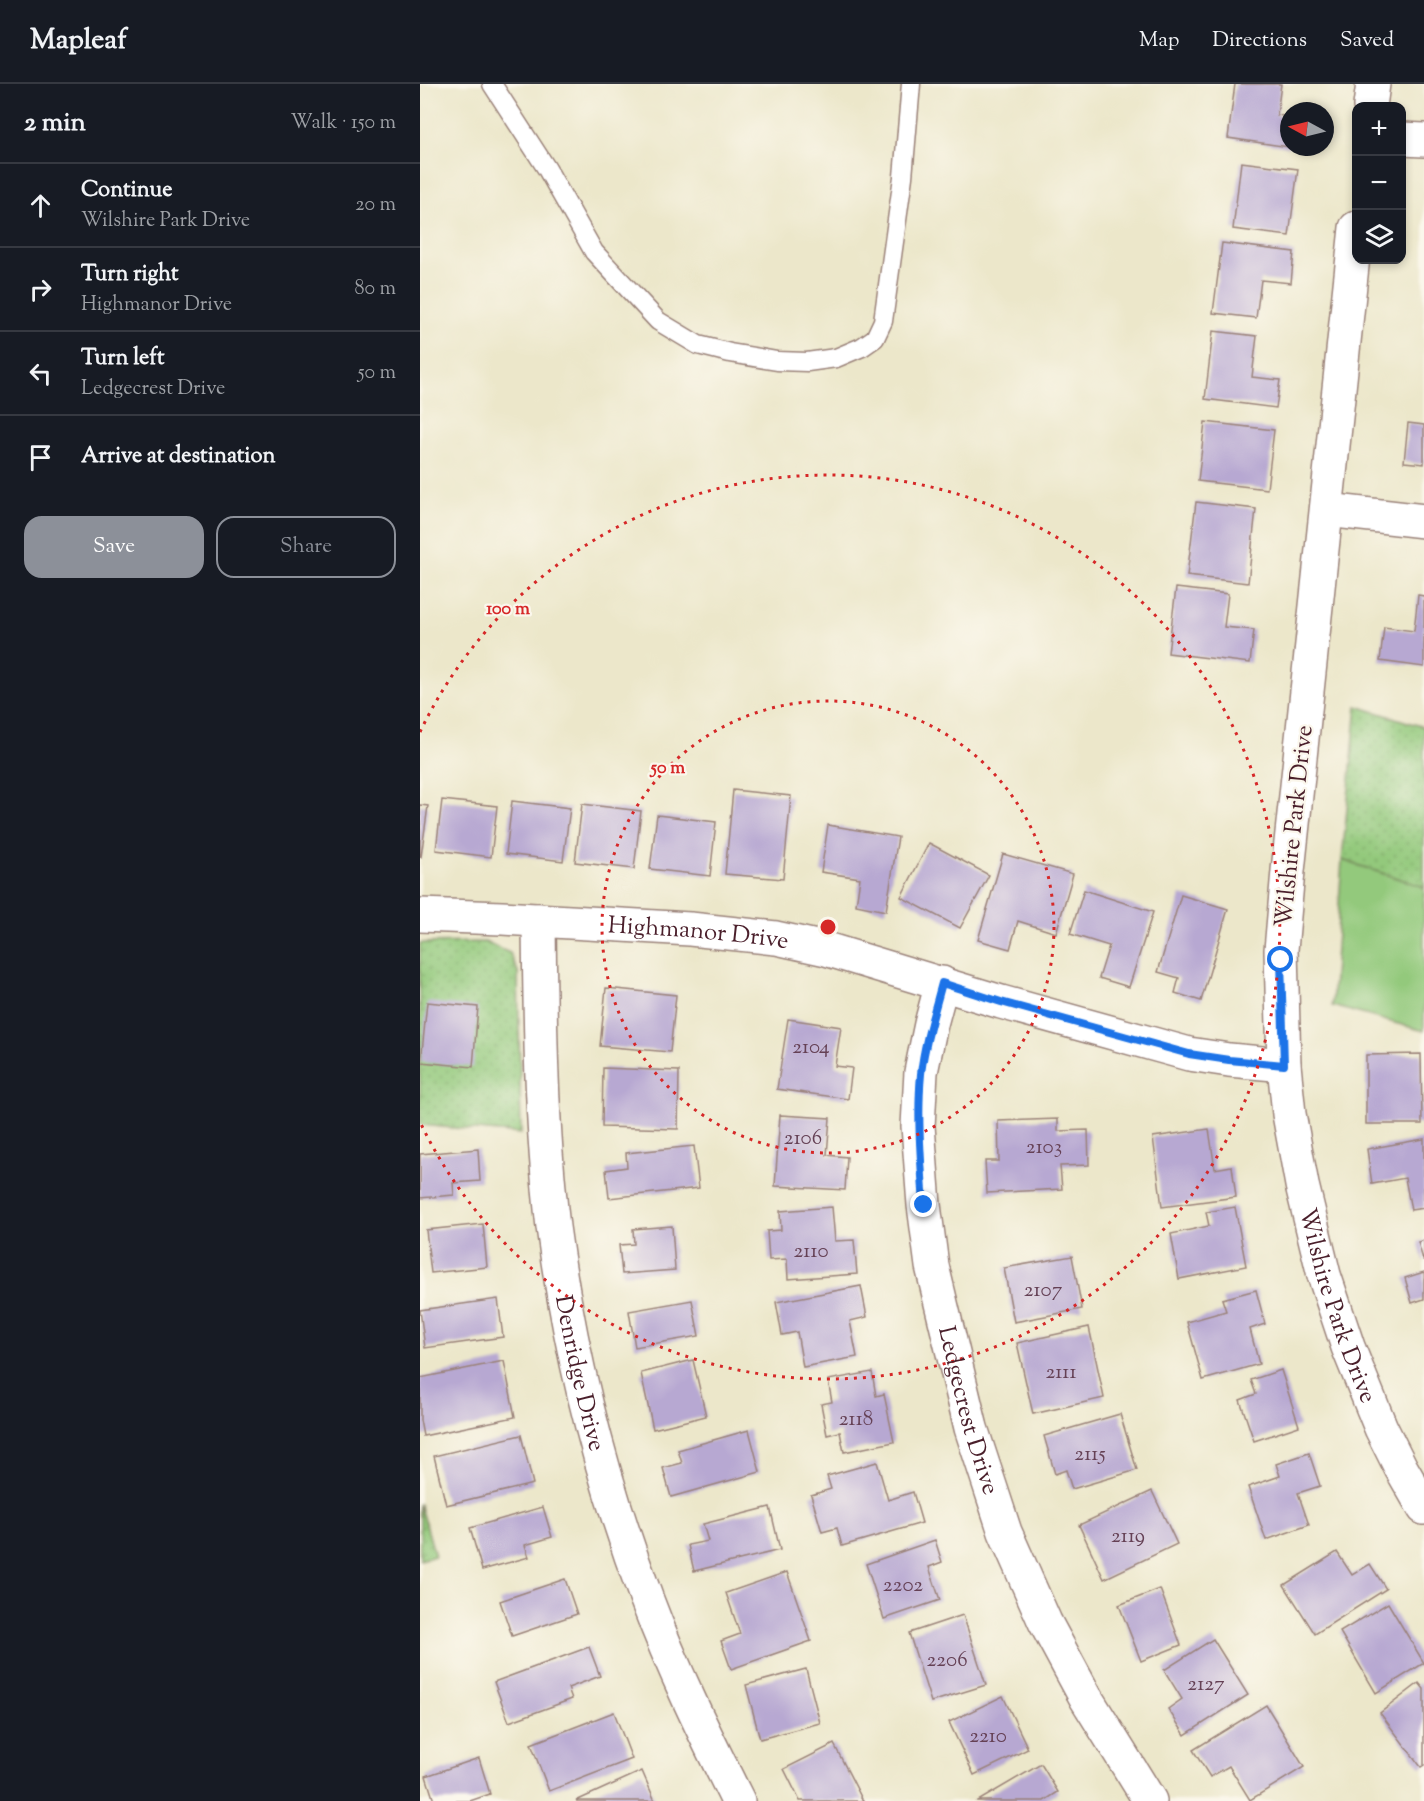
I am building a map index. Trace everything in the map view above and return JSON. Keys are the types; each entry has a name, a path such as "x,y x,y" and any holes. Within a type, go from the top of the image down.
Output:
{"street":[{"path":"1371,102 1373,84"},
{"path":"1406,139 1424,141"},
{"name":"Wilshire Park Drive","path":"1352,264 1281,950 1284,1065 1289,1114 1302,1185 1324,1275 1348,1347 1381,1428 1424,1508"},
{"path":"1327,510 1424,521"},
{"name":"Highmanor Drive","path":"420,915 690,929 776,938 826,949 1012,1005 1189,1054 1284,1065"},
{"name":"Denridge Drive","path":"539,920 544,1112 554,1227 572,1337 596,1439 622,1528 648,1600 694,1712 738,1801"},
{"name":"Ledgecrest Drive","path":"942,983 921,1072 918,1126 924,1205 933,1266 971,1428 1005,1532 1045,1622 1086,1698 1150,1801"}],"lane":[{"path":"492,84 547,169 594,252 658,321 698,345 777,361 807,362 836,358 862,347 875,338 883,321 903,177 912,84"}],"green space":[{"path":"1357,706 1424,727 1424,887 1342,860"},
{"path":"1342,860 1424,887 1424,1031 1332,1006"},
{"path":"485,942 510,953 518,972 521,1134 420,1125 420,943"},
{"path":"420,1503 435,1556 420,1560"}],"building":[{"path":"1235,84 1281,84 1277,115 1280,116 1280,146 1228,138"},
{"path":"1241,162 1298,169 1289,236 1233,229"},
{"path":"1222,243 1294,252 1291,283 1261,280 1256,318 1213,313"},
{"path":"1213,331 1257,336 1252,377 1280,380 1276,408 1205,399"},
{"path":"1205,422 1274,430 1267,489 1198,481"},
{"path":"1408,423 1424,425 1424,464 1404,462"},
{"path":"1196,502 1256,509 1248,583 1187,576"},
{"path":"1176,588 1228,594 1224,627 1254,630 1250,663 1168,653"},
{"path":"1418,595 1424,596 1424,667 1380,661 1384,627 1414,631"},
{"path":"733,790 791,796 783,879 725,874"},
{"path":"442,800 497,806 491,857 436,850"},
{"path":"512,801 570,808 563,861 506,854"},
{"path":"582,804 641,811 634,869 575,862"},
{"path":"420,805 428,806 421,857 420,857"},
{"path":"657,815 716,822 710,876 650,869"},
{"path":"828,825 898,837 886,911 856,905 860,878 821,872"},
{"path":"929,843 989,875 960,928 901,897"},
{"path":"1003,854 1073,874 1056,933 1018,921 1010,949 978,940"},
{"path":"1084,890 1153,912 1129,987 1099,978 1109,946 1070,934"},
{"path":"1181,895 1228,909 1201,1001 1175,993 1179,978 1158,972"},
{"path":"606,988 676,995 670,1052 600,1046"},
{"path":"427,1002 478,1007 473,1067 421,1062"},
{"path":"788,1019 841,1027 835,1066 852,1068 848,1099 777,1089"},
{"path":"1421,1054 1422,1124 1366,1124 1366,1055"},
{"path":"603,1068 679,1071 678,1129 602,1127"},
{"path":"780,1115 830,1118 827,1155 847,1157 845,1190 775,1186"},
{"path":"1058,1119 1058,1131 1088,1130 1089,1165 1060,1166 1062,1189 987,1193 985,1161 999,1161 998,1121"},
{"path":"1209,1129 1215,1169 1232,1166 1236,1197 1162,1207 1153,1137"},
{"path":"1424,1139 1424,1208 1411,1210 1405,1178 1372,1184 1367,1149"},
{"path":"694,1146 699,1188 609,1198 606,1170 627,1167 626,1153"},
{"path":"478,1149 480,1181 453,1183 454,1195 420,1198 420,1154"},
{"path":"832,1207 835,1241 854,1240 857,1274 788,1279 787,1259 769,1260 767,1231 781,1230 780,1211"},
{"path":"1235,1207 1246,1266 1179,1279 1171,1234 1209,1226 1206,1212"},
{"path":"483,1224 487,1267 431,1273 426,1230"},
{"path":"672,1226 675,1270 622,1274 619,1245 634,1244 633,1229"},
{"path":"1424,1240 1424,1260 1423,1260 1418,1242"},
{"path":"1072,1256 1082,1309 1014,1322 1004,1268"},
{"path":"1424,1272 1424,1299 1412,1303 1405,1278"},
{"path":"861,1286 867,1317 850,1321 857,1357 803,1367 797,1332 782,1335 776,1302"},
{"path":"1256,1290 1265,1324 1250,1329 1259,1364 1203,1380 1187,1322 1226,1311 1222,1299"},
{"path":"498,1299 503,1337 425,1348 420,1310"},
{"path":"692,1300 699,1336 635,1347 629,1311"},
{"path":"1089,1327 1104,1398 1033,1414 1017,1343"},
{"path":"693,1360 706,1416 653,1429 641,1373"},
{"path":"504,1361 515,1417 423,1436 420,1420 420,1378"},
{"path":"1281,1370 1299,1426 1254,1441 1240,1400 1256,1394 1251,1380"},
{"path":"872,1372 876,1396 884,1394 894,1442 844,1452 840,1432 827,1435 821,1404 832,1402 828,1380"},
{"path":"1120,1414 1137,1470 1072,1489 1066,1470 1055,1474 1044,1436"},
{"path":"749,1430 760,1472 671,1497 663,1468 682,1463 678,1450"},
{"path":"521,1435 533,1484 446,1505 434,1456"},
{"path":"1309,1453 1320,1486 1298,1493 1309,1525 1266,1540 1248,1487 1280,1476 1276,1464"},
{"path":"877,1462 888,1500 913,1492 922,1523 842,1546 837,1528 822,1532 811,1495 831,1489 827,1476"},
{"path":"1152,1491 1177,1544 1104,1579 1079,1525"},
{"path":"543,1507 552,1537 525,1545 529,1557 482,1570 470,1528"},
{"path":"770,1507 780,1550 694,1571 688,1545 708,1541 703,1524"},
{"path":"935,1540 942,1562 929,1567 940,1600 884,1619 866,1564"},
{"path":"1337,1552 1352,1575 1370,1564 1386,1589 1315,1634 1284,1585"},
{"path":"787,1572 811,1641 731,1669 721,1641 740,1634 726,1593"},
{"path":"565,1579 577,1614 512,1636 500,1601"},
{"path":"1160,1589 1181,1645 1141,1661 1119,1605"},
{"path":"1388,1603 1424,1663 1376,1693 1340,1632"},
{"path":"963,1615 986,1685 931,1702 909,1633"},
{"path":"1213,1639 1248,1695 1185,1735 1168,1709 1182,1699 1164,1670"},
{"path":"589,1647 600,1676 568,1688 572,1699 509,1722 494,1682"},
{"path":"806,1669 820,1723 760,1739 746,1685"},
{"path":"1419,1683 1424,1689 1424,1765 1421,1767 1380,1713"},
{"path":"1003,1696 1028,1749 974,1775 949,1722"},
{"path":"1266,1705 1304,1767 1250,1800 1229,1766 1210,1777 1193,1750"},
{"path":"614,1712 632,1759 549,1791 531,1744"},
{"path":"834,1744 863,1801 800,1801 784,1769"},
{"path":"479,1758 490,1794 470,1801 434,1801 426,1776"},
{"path":"1041,1764 1058,1792 1044,1801 978,1801"},
{"path":"642,1771 655,1801 576,1801"}],"route":[{"path":"924,1205 918,1126 921,1072 942,983 1001,1002 1189,1054 1284,1065 1281,960"}]}
